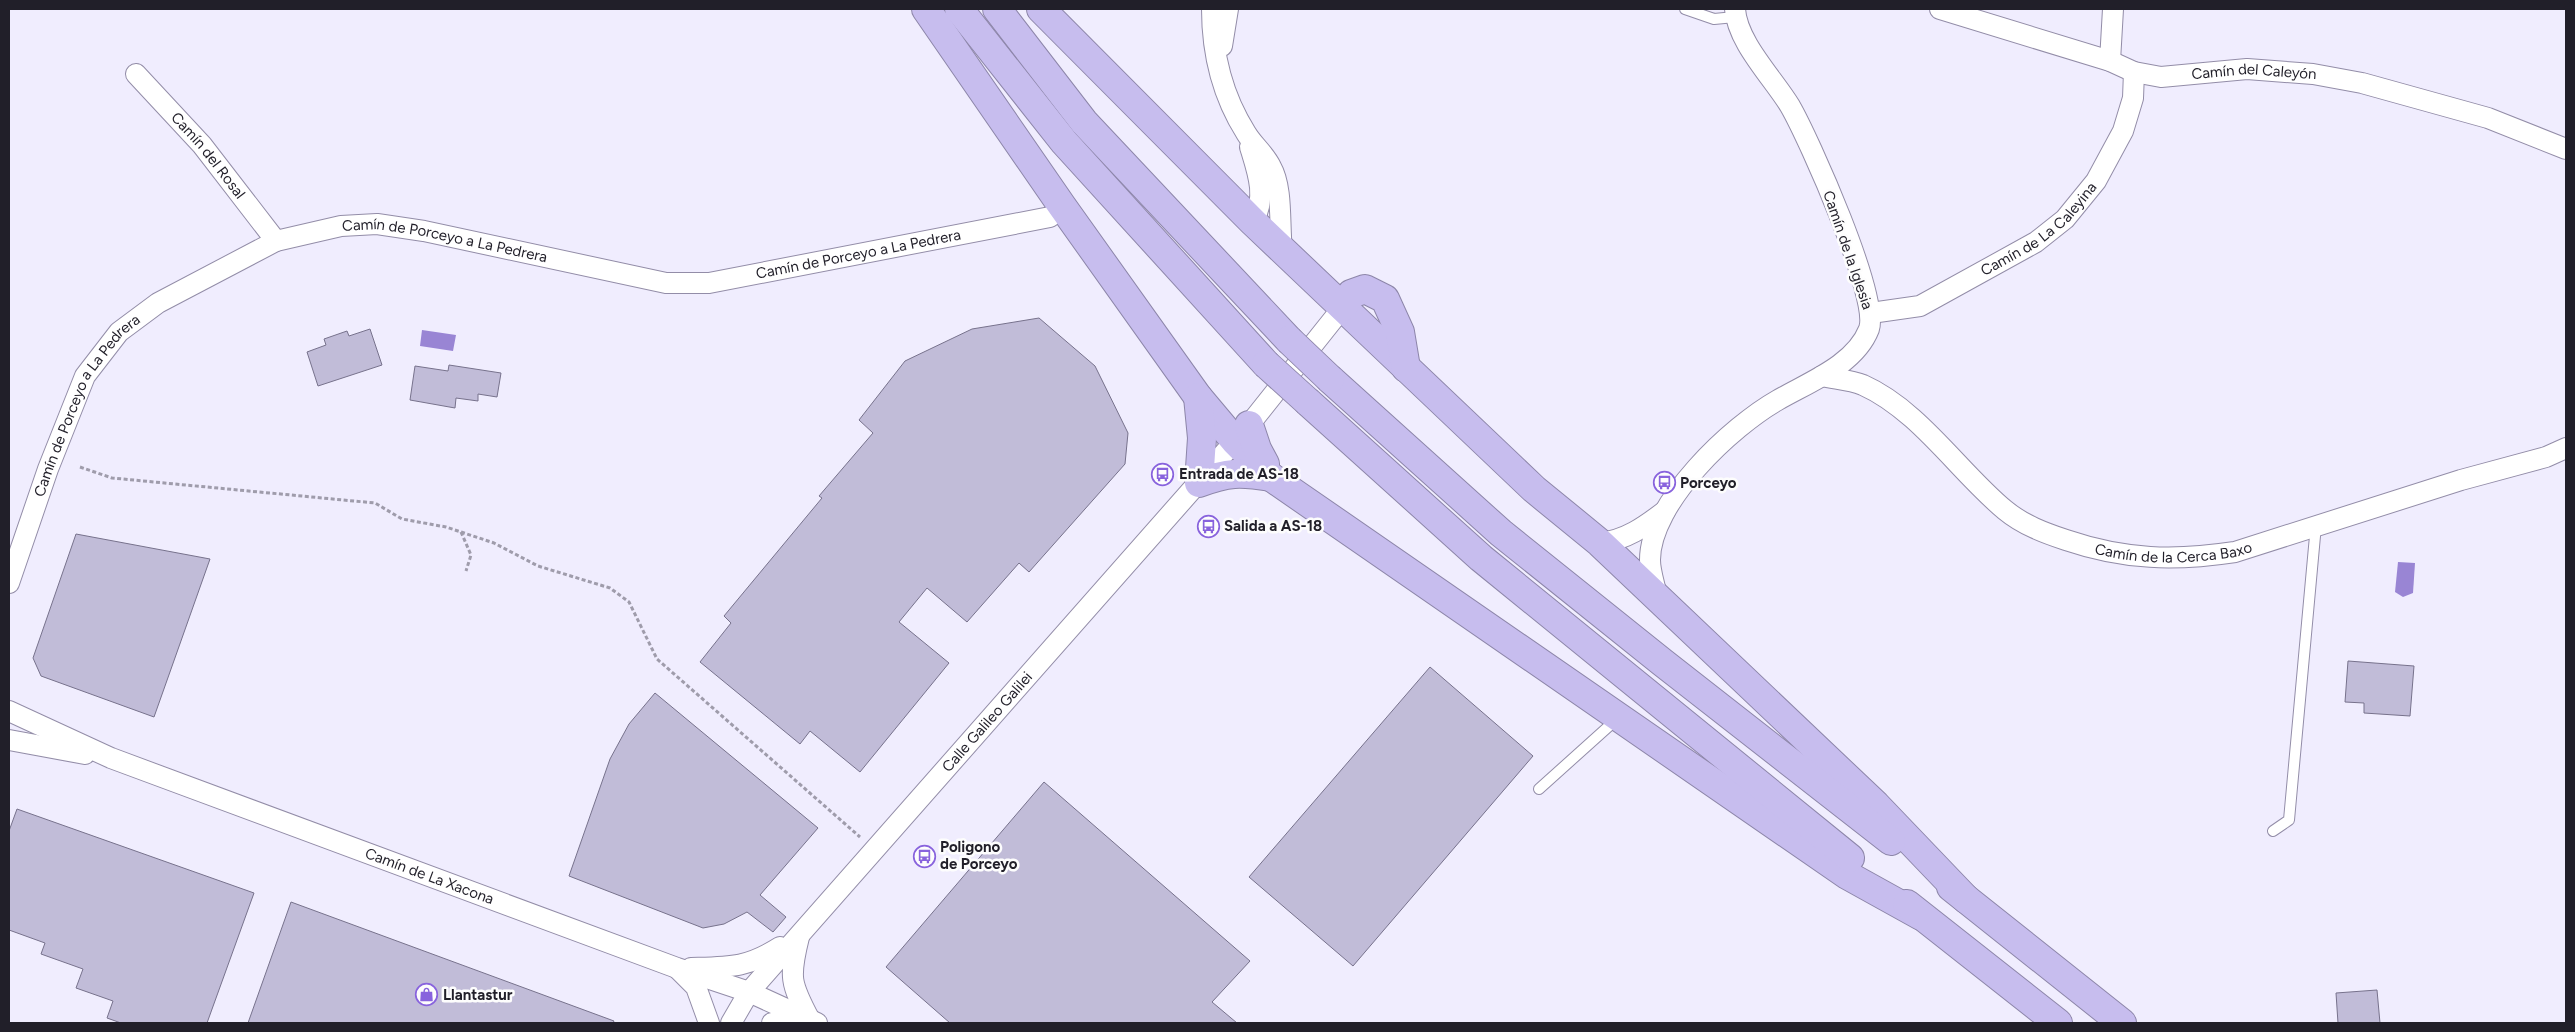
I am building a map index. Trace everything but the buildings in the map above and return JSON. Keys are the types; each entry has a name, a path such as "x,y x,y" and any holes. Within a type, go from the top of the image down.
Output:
{"highway":[{"path":"926,9 1062,206 1198,397 1242,433 1272,477 1847,876 1921,916"},
{"path":"959,9 1064,142 1266,364 1481,558 1921,916 2058,1023"},
{"path":"997,9 1084,122 1289,340 1330,379 1501,533 2122,1023"},
{"path":"1041,9 1253,222 1343,307 1351,294 1364,289 1385,299 1400,332 1406,368 1534,489 1563,527 1623,565 1876,804 1966,899"},
{"path":"1198,397 1202,438 1199,483 1226,473 1248,473 1272,477"}],"street":[{"path":"1212,9 1218,70 1226,94 1246,133 1271,166 1276,180 1282,250"},
{"path":"1218,70 1228,9"},
{"name":"Camín del Caleyón","path":"1940,9 2110,61 2134,72 2161,76 2247,69 2313,74 2342,79 2488,118 2566,149"},
{"path":"2110,61 2113,9"},
{"name":"Camín de la Iglesia","path":"1657,597 1650,560 1656,535 1667,510 1711,451 1747,419 1822,376 1842,362 1856,348 1869,329 1871,313 1842,224 1810,145 1790,106 1742,34 1735,13"},
{"name":"Camín de La Caleyina","path":"1871,313 1920,306 2036,242 2065,219 2096,181 2123,131 2133,98 2134,72"},
{"name":"Camín del Rosal","path":"136,74 202,145 276,241"},
{"path":"1246,133 1261,182 1260,209 1253,222"},
{"name":"Camín de Porceyo a La Pedrera","path":"9,583 48,469 84,376 119,332 158,303 276,241 341,226 376,224 424,231 666,282 709,283 1050,217 1062,206"},
{"name":"Calle Galileo Galilei","path":"731,1023 749,992 1199,483 1242,433 1343,307"},
{"name":"Camín de la Cerca Baxo","path":"1822,376 1863,385 1901,409 2006,510 2030,526 2089,548 2148,558 2203,557 2235,552 2316,525 2546,457 2566,448"},
{"name":"Camín de la Iglesia","path":"1591,544 1618,541 1644,528 1667,510"},
{"path":"1623,565 1636,566 1650,560"},
{"path":"9,711 111,758"},
{"path":"9,740 111,758"},
{"name":"Camín de La Xacona","path":"111,758 677,968 749,992 813,1022"},
{"path":"677,968 732,967 758,960 800,934"},
{"path":"800,934 791,969 796,995 813,1022"},
{"path":"677,968 696,987 709,1023"},
{"path":"772,1023 813,1022"}],"lane":[{"path":"1685,9 1714,19 1735,13"},
{"path":"2273,831 2289,820 2316,525"},
{"path":"1539,789 1619,717"}],"path":[{"path":"80,467 112,478 375,503 402,518 461,532 494,543 538,566 610,588 629,602 657,659 860,838"},
{"path":"461,532 471,555 466,571"}],"shaded area":[{"path":"422,330 456,335 453,351 420,346"},
{"path":"2398,562 2415,563 2413,593 2403,597 2395,592"}],"place":[{"name":"Entrada de AS-18","path":"1163,474"},
{"name":"Porceyo","path":"1664,483"},
{"name":"Salida a AS-18","path":"1208,526"},
{"name":"Poligono de Porceyo","path":"924,856"},
{"name":"Llantastur","path":"427,995"}]}
